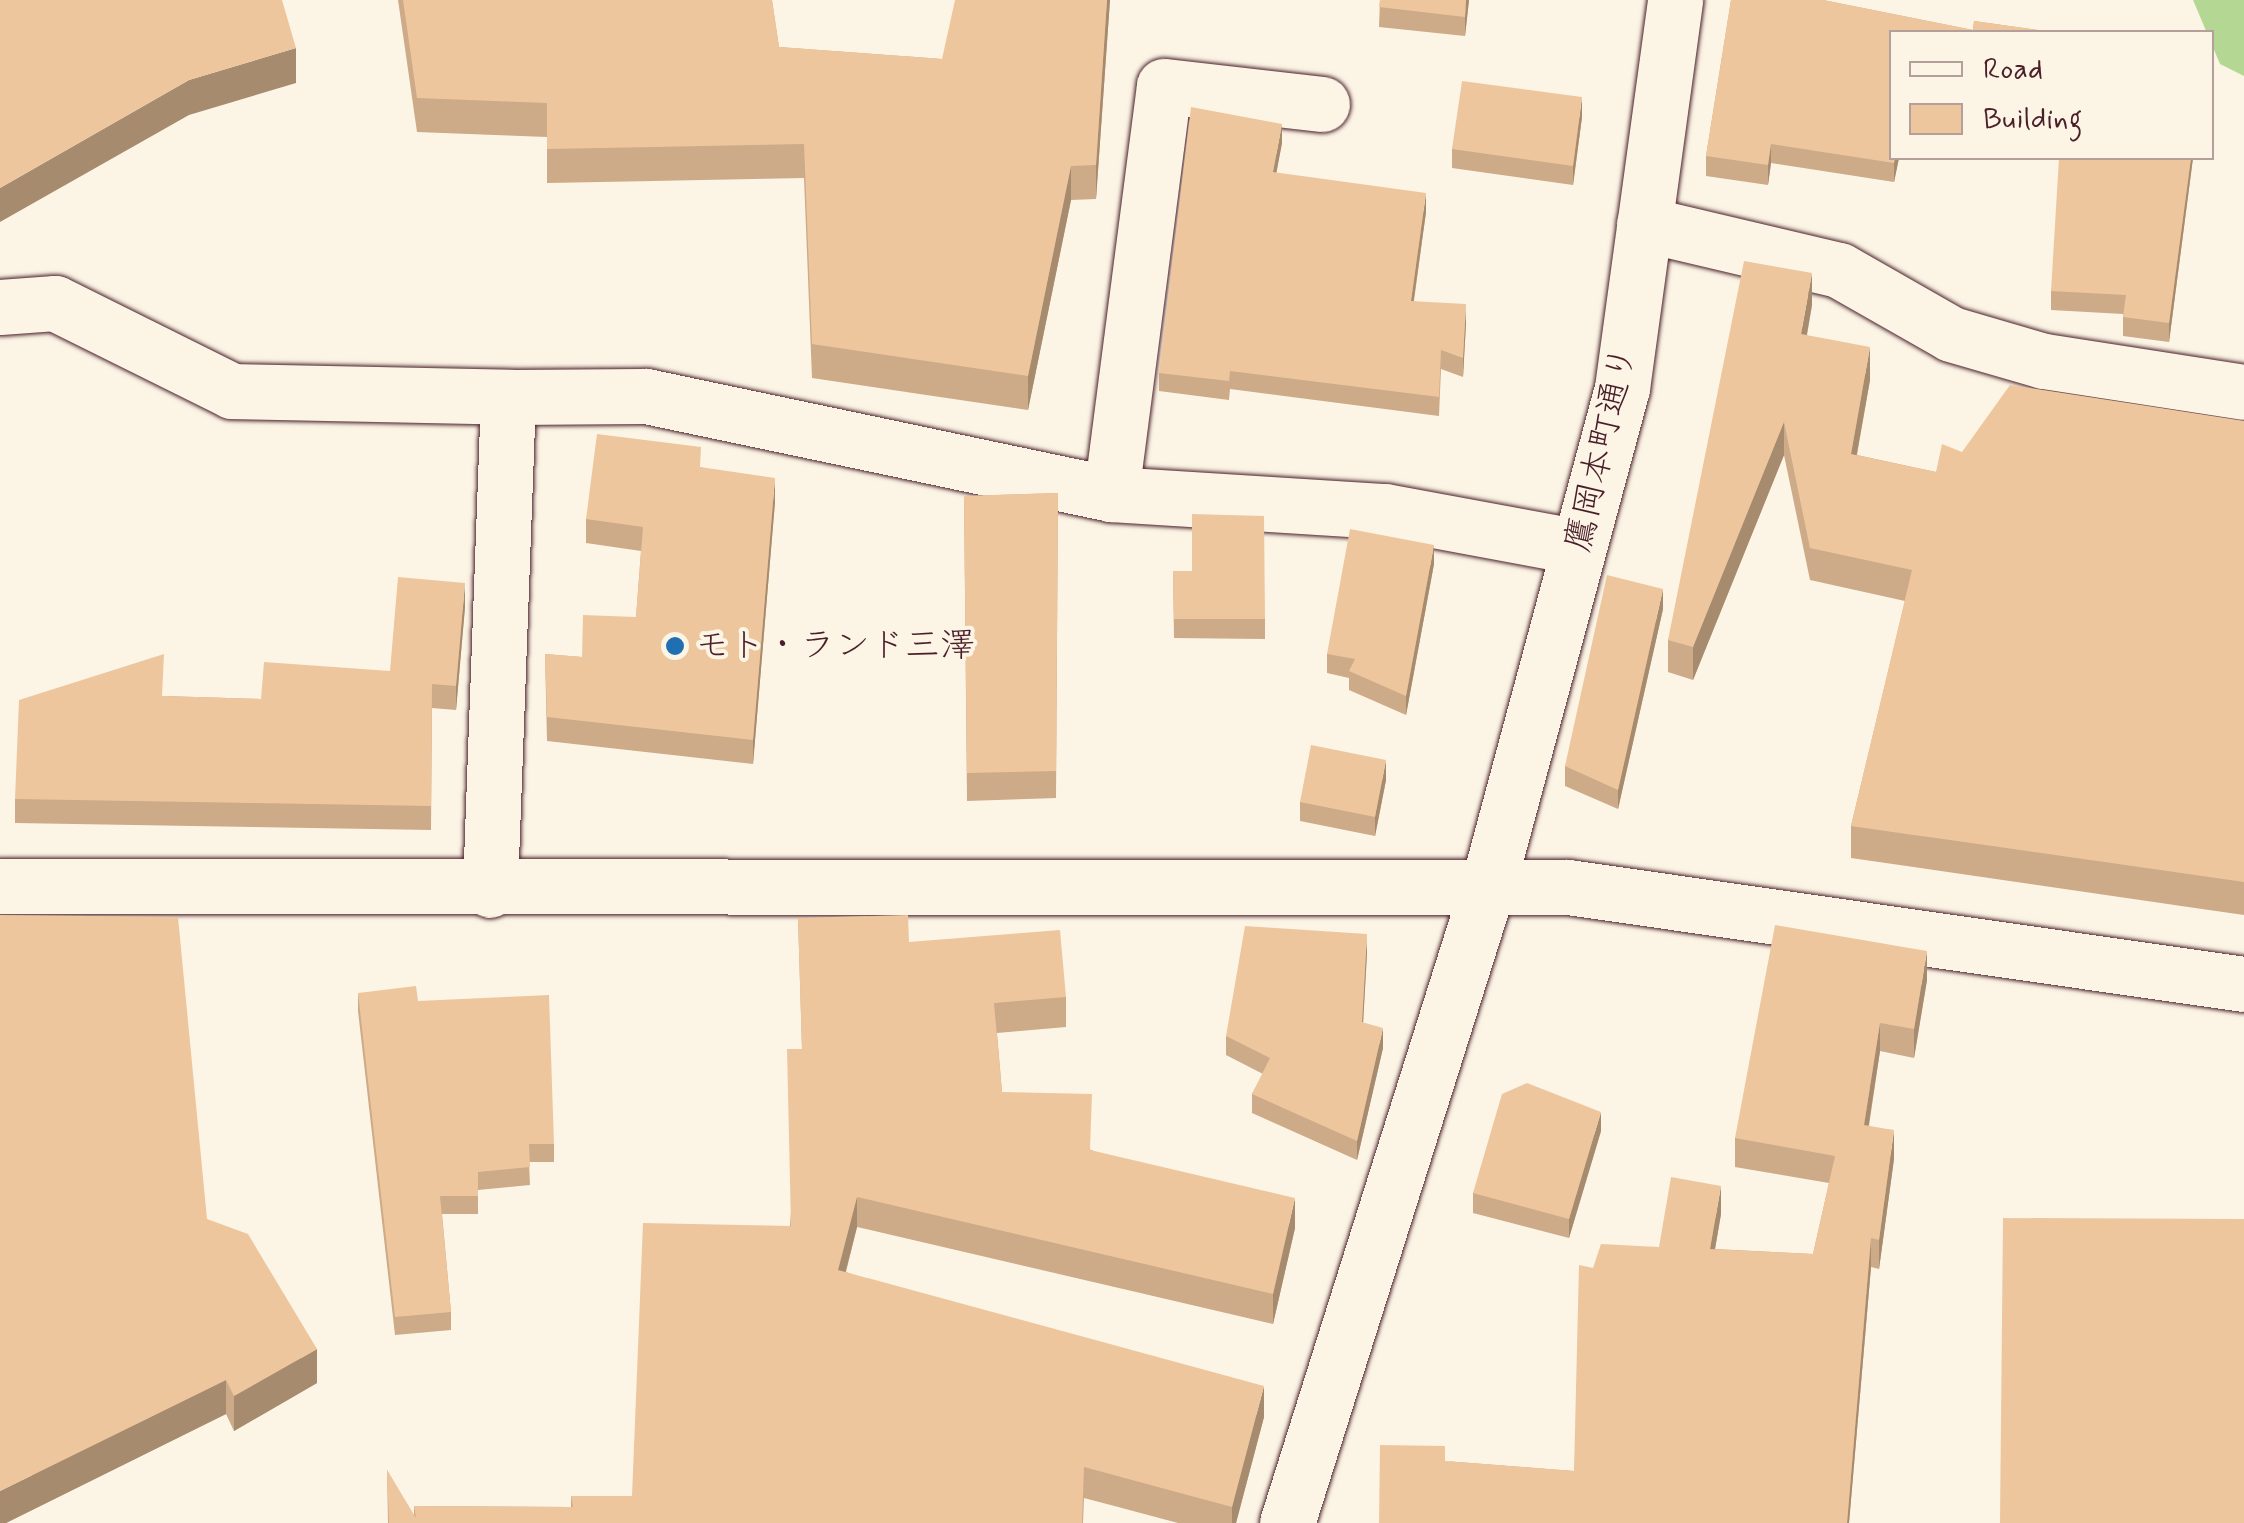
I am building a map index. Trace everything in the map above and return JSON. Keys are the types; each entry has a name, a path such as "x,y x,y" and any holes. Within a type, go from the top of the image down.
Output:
{"street":[{"name":"鷹岡本町通り","path":"1287,1523 1487,889 1622,388 1676,0"},
{"path":"1111,494 1164,86 1322,104"},
{"path":"1644,224 1840,270 1951,334 2044,361 2244,392"},
{"path":"0,307 55,304 232,391 508,398 646,396 1111,494 1385,510 1579,547"},
{"path":"490,890 508,398"},
{"path":"0,886 490,890 1568,887 2244,984"}],"green space":[{"path":"2193,0 2244,0 2244,76 2220,64 2214,50 2214,30 2206,30"}],"building":[{"path":"0,0 282,0 296,48 189,80 0,188"},
{"path":"403,0 772,0 779,47 942,59 955,0 1107,0 1096,165 1071,166 1028,376 812,344 804,144 547,149 547,103 417,98"},
{"path":"1380,0 1466,0 1465,17 1379,7"},
{"path":"1731,0 1823,0 1973,30 1889,30 1889,160 1894,163 1771,144 1768,165 1706,156"},
{"path":"1974,21 2038,30 1973,30"},
{"path":"1462,81 1582,97 1573,166 1452,149"},
{"path":"1191,107 1282,124 1273,172 1426,193 1411,301 1466,304 1463,358 1441,350 1439,397 1230,371 1229,381 1159,373"},
{"path":"2059,160 2191,160 2169,323 2123,317 2126,295 2051,291"},
{"path":"1744,261 1812,273 1801,334 1870,347 1851,454 1936,472 1942,444 1962,452 2010,385 2244,421 2244,882 1851,826 1912,570 1810,548 1784,422 1693,647 1668,640"},
{"path":"597,434 701,447 700,467 775,478 753,740 547,717 545,654 582,657 583,615 636,617 643,527 586,519"},
{"path":"1058,493 1056,771 967,773 964,496"},
{"path":"1192,514 1264,516 1265,619 1174,619 1173,571 1192,571"},
{"path":"1350,529 1434,545 1406,696 1349,671 1355,659 1327,654"},
{"path":"1607,575 1663,589 1618,790 1565,766"},
{"path":"398,577 465,583 456,686 432,684 431,806 15,799 19,700 164,654 162,696 261,699 264,662 390,671"},
{"path":"1311,745 1386,760 1375,817 1300,802"},
{"path":"0,915 178,917 207,1219 248,1234 317,1349 234,1396 226,1380 0,1491"},
{"path":"908,915 909,942 1060,930 1066,997 994,1003 1002,1092 1092,1094 1090,1150 1295,1198 1273,1294 857,1197 838,1270 1264,1386 1232,1507 1084,1467 1082,1523 389,1523 387,1470 416,1518 414,1506 573,1507 571,1496 632,1496 643,1223 791,1226 787,1049 802,1049 798,918"},
{"path":"1775,925 1927,951 1914,1029 1880,1023 1864,1125 1894,1130 1879,1240 1871,1238 1847,1523 1379,1523 1380,1445 1445,1446 1445,1461 1574,1471 1579,1265 1593,1268 1601,1244 1659,1247 1671,1177 1721,1186 1710,1249 1813,1254 1835,1156 1735,1138"},
{"path":"1245,926 1367,934 1362,1022 1383,1028 1357,1141 1252,1094 1270,1058 1226,1036"},
{"path":"416,986 418,1001 549,995 554,1144 529,1144 530,1167 478,1172 478,1196 440,1196 451,1312 395,1317 358,993"},
{"path":"1527,1083 1601,1112 1569,1219 1473,1193 1502,1094"},
{"path":"2003,1218 2244,1219 2244,1523 2000,1523"}],"place":[{"name":"モト・ランド三澤","path":"675,646"}]}
